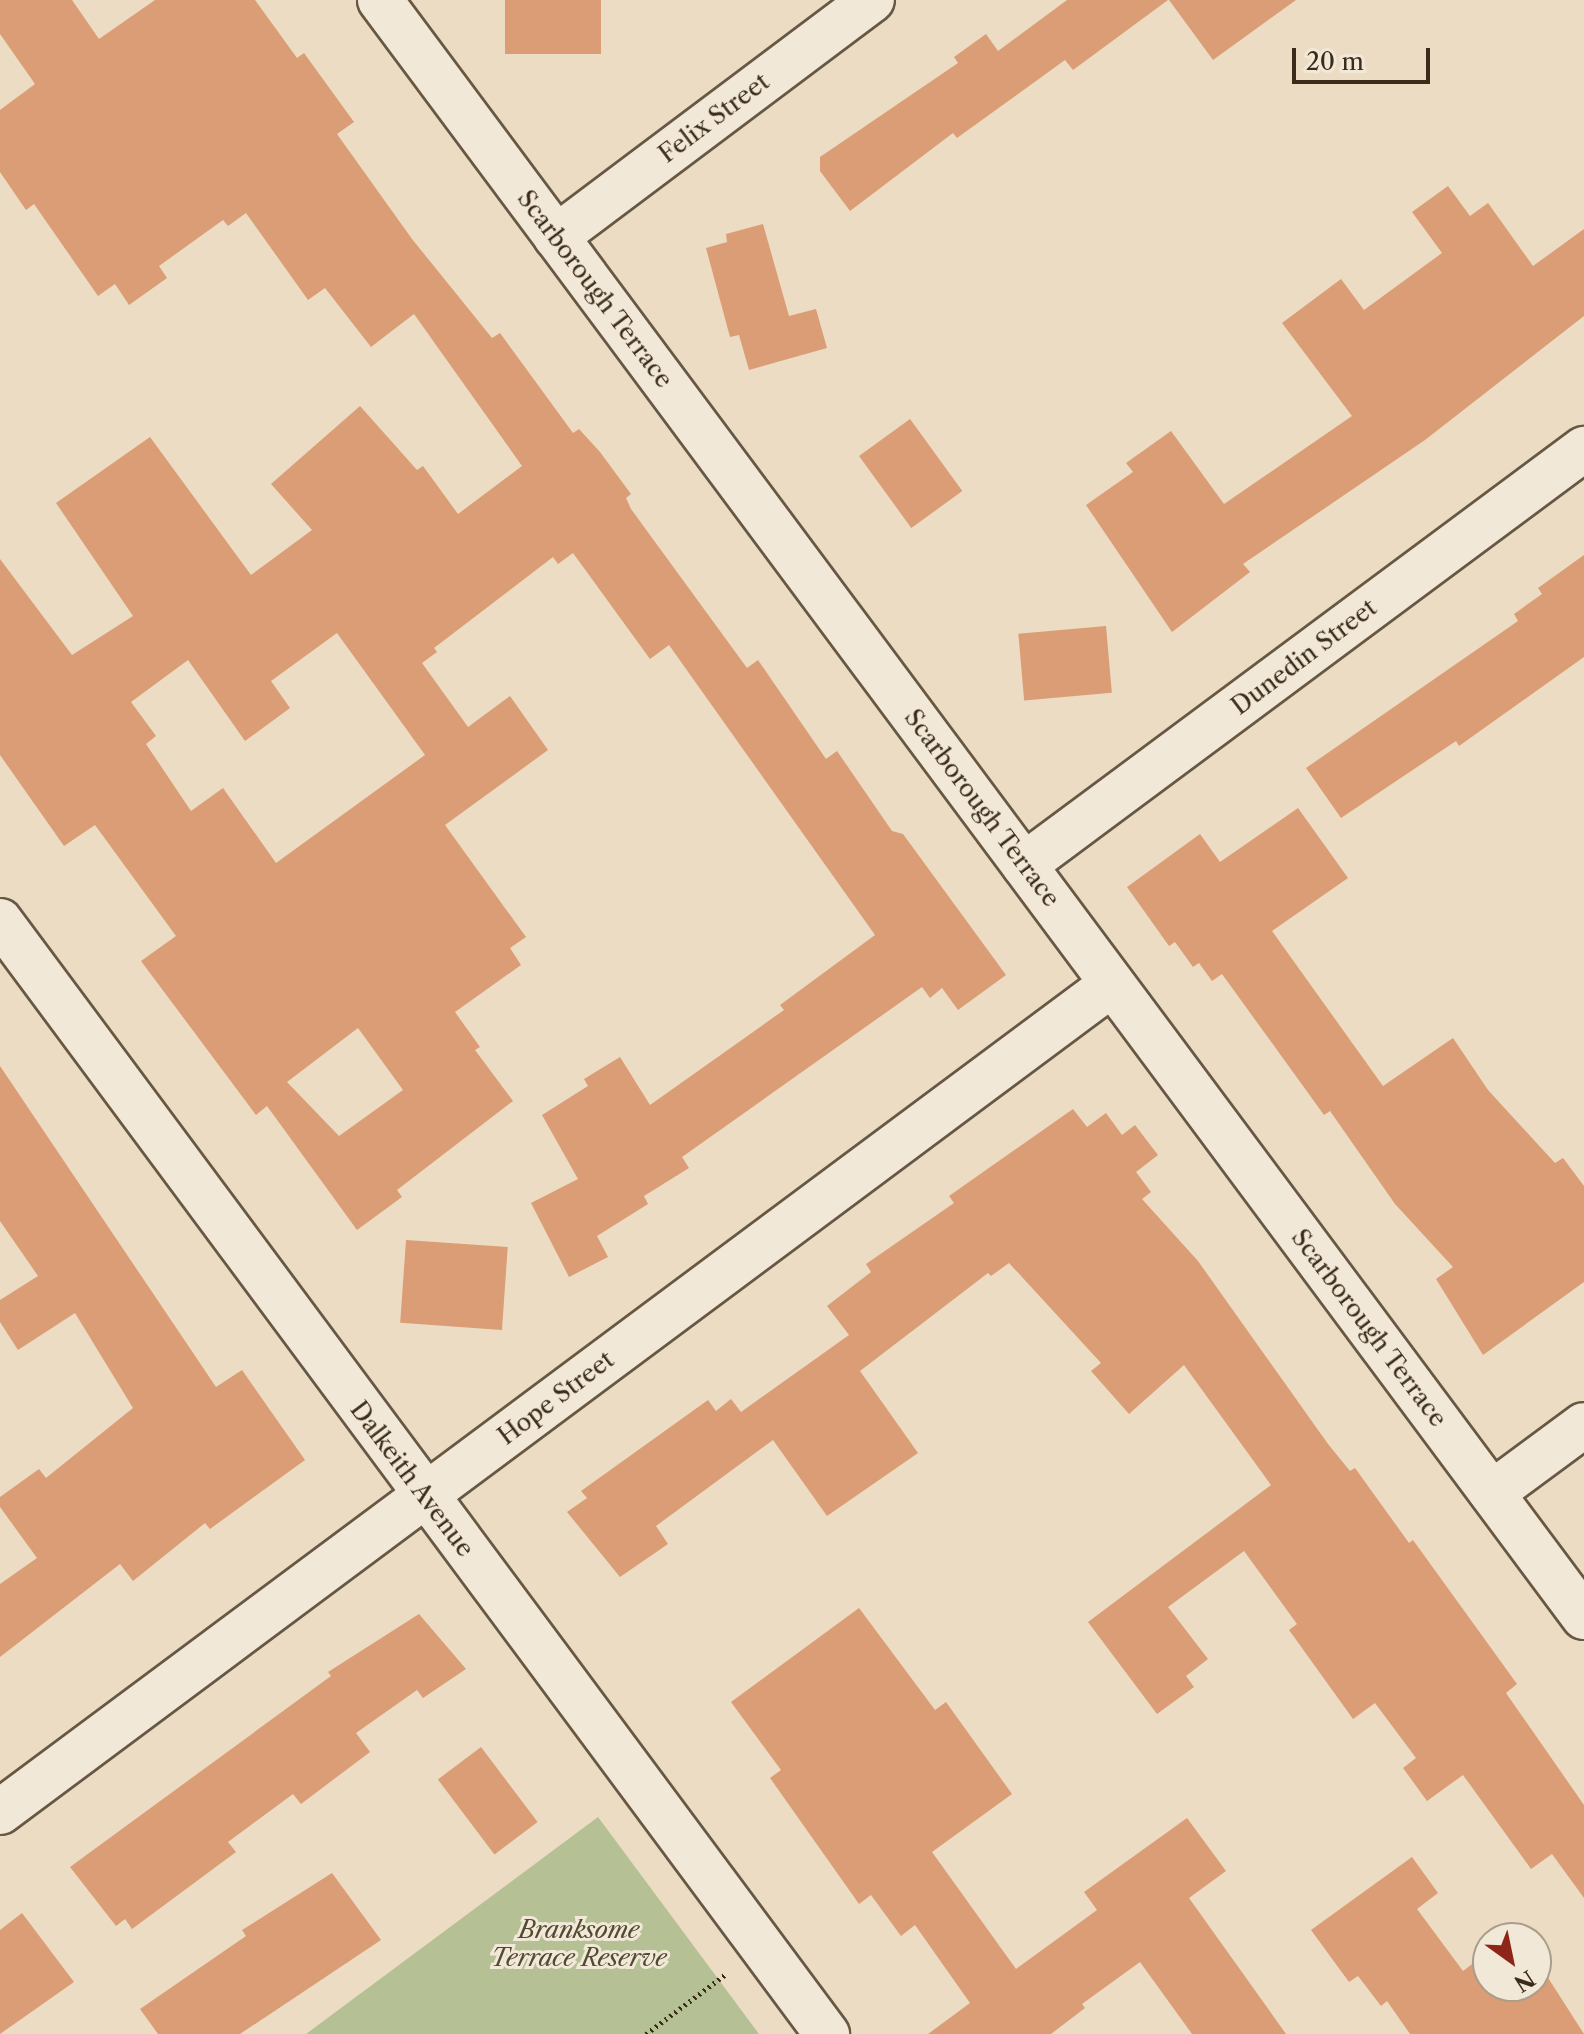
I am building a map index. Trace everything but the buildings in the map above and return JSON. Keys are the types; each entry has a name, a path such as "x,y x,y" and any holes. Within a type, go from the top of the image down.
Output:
{"street":[{"name":"Scarborough Terrace","path":"380,0 1584,1617"},
{"name":"Felix Street","path":"556,237 872,0"},
{"name":"Dunedin Street","path":"1024,865 1584,449"},
{"name":"Dalkeith Avenue","path":"0,921 424,1496 827,2034"},
{"name":"Hope Street","path":"0,1812 1112,984"},
{"path":"1492,1493 1584,1425"}],"path":[{"path":"646,2034 762,1948"}],"green space":[{"name":"Branksome Terrace Reserve","path":"598,1817 759,2034 306,2034"}]}
